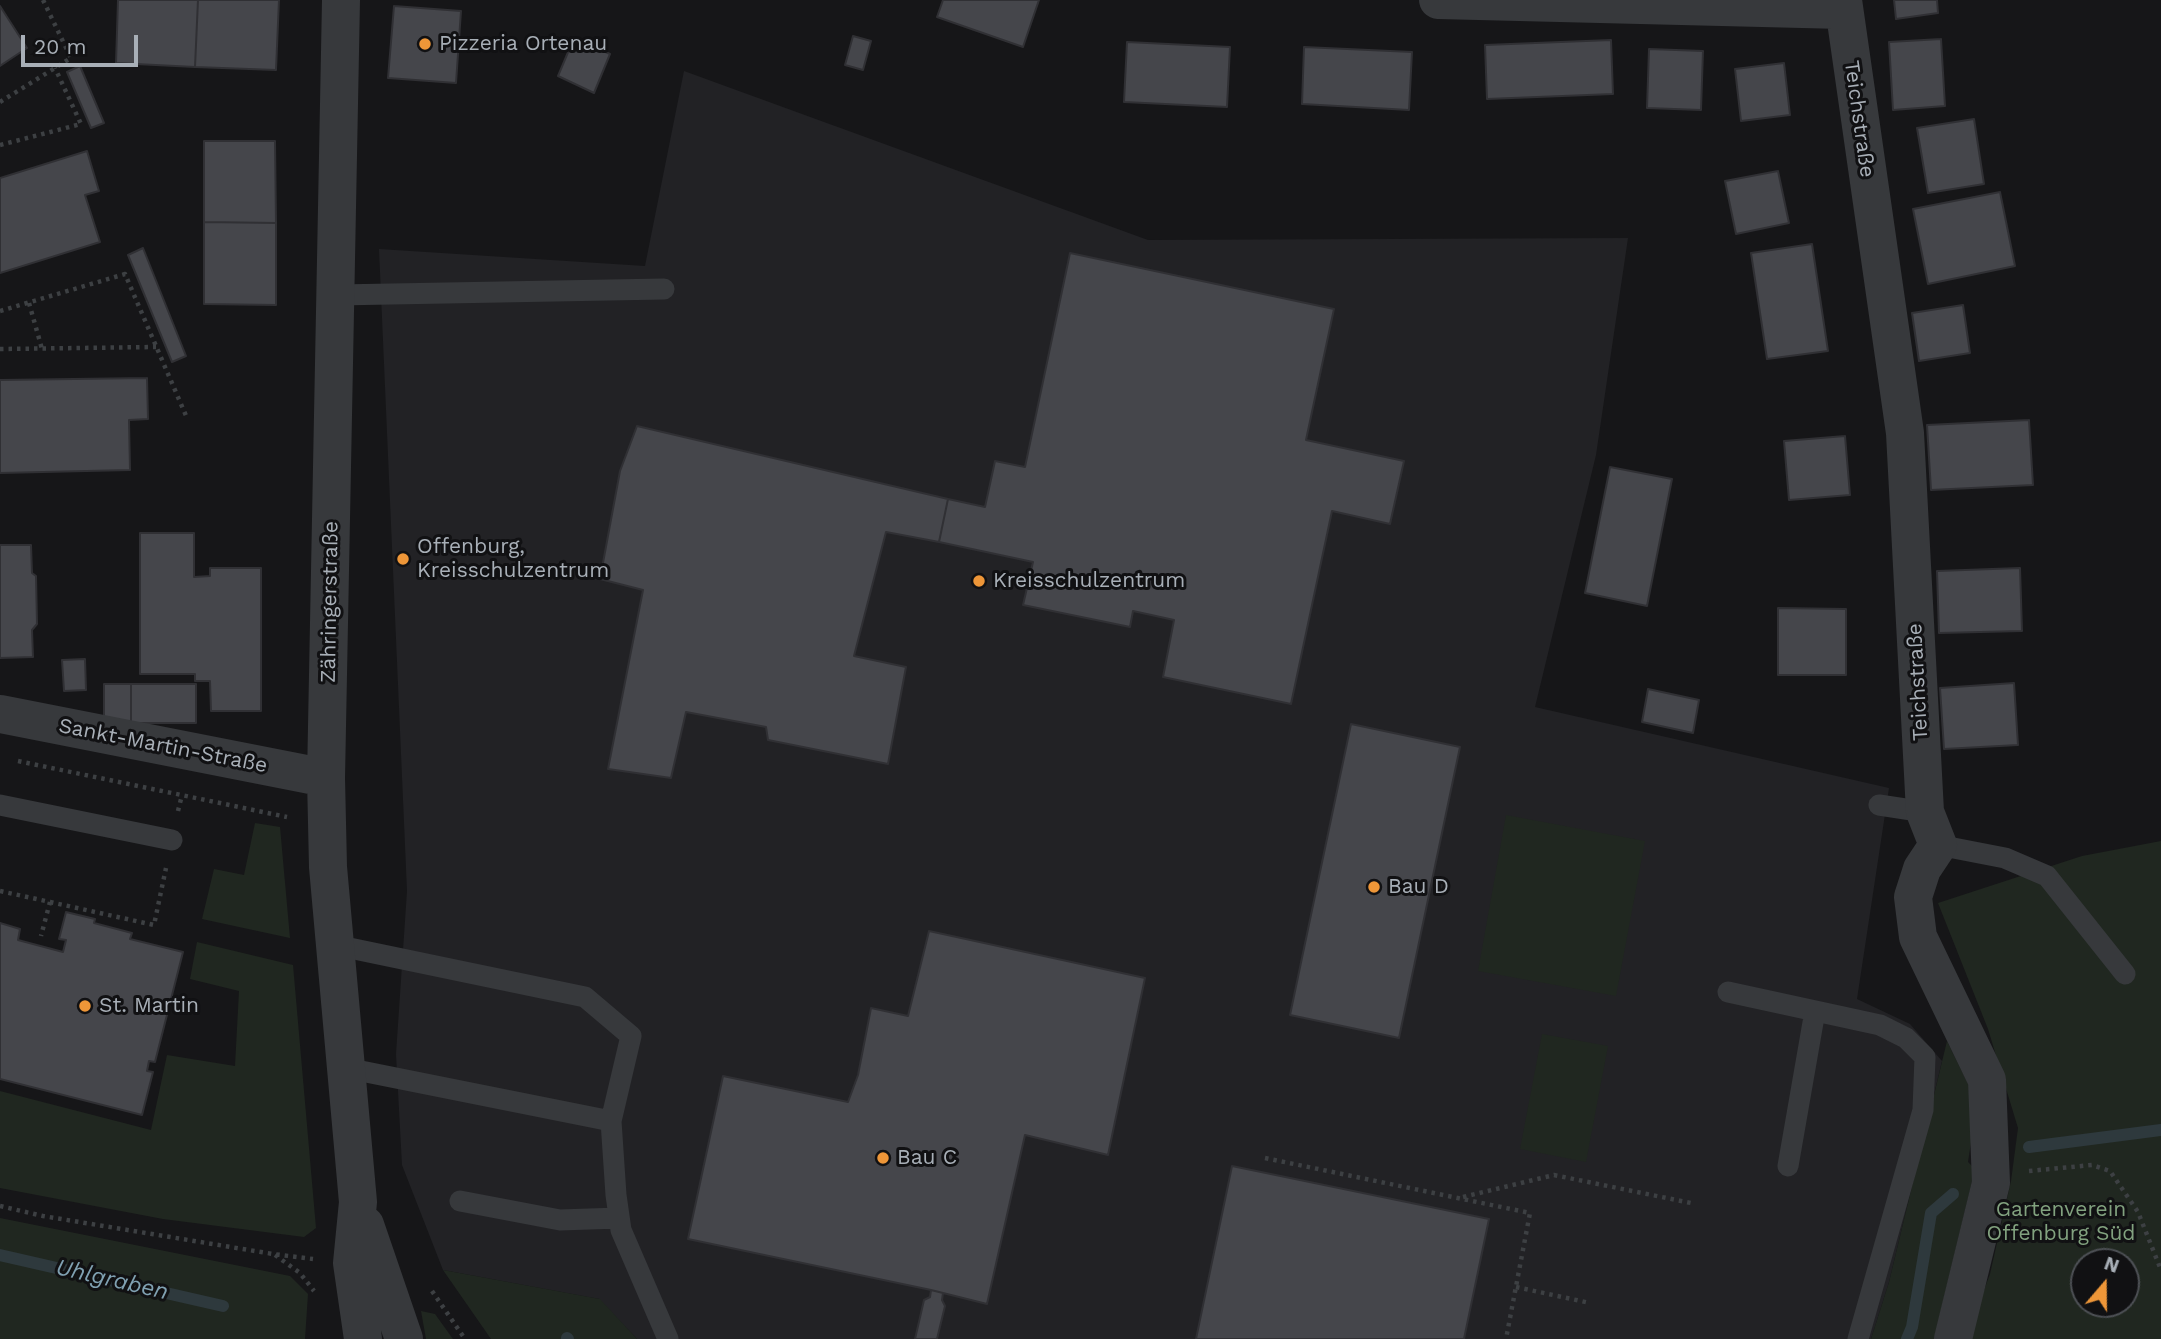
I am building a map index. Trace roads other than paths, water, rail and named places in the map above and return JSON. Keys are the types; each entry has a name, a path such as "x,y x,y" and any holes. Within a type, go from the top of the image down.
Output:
{"street":[{"name":"Zähringerstraße","path":"341,0 326,778 328,867 358,1202 352,1263 363,1339"},
{"path":"1438,0 1843,5"},
{"name":"Teichstraße","path":"1843,5 1905,433 1932,829"},
{"name":"Sankt-Martin-Straße","path":"0,715 326,778"},
{"path":"1932,829 1913,897 1918,937 1987,1080 1991,1183 1953,1339"},
{"name":"Zähringerstraße","path":"358,1202 404,1339"}],"lane":[{"path":"337,295 664,289"},
{"path":"0,805 172,840"},
{"path":"1879,805 2047,876 2124,974"},
{"path":"335,944 585,997 631,1036 611,1121 621,1230 668,1339"},
{"path":"1728,992 1880,1026 1906,1038 1925,1057 1923,1110 1858,1339"},
{"path":"1788,1166 1815,1011"},
{"path":"346,1068 611,1121"},
{"path":"460,1201 561,1220 620,1218"}],"waterway":[{"path":"2029,1147 2161,1130"},
{"path":"1907,1339 1912,1327 1931,1213 1953,1194"},
{"name":"Uhlgraben","path":"0,1255 223,1306"}],"place":[{"name":"Pizzeria Ortenau","path":"425,44"},
{"name":"Offenburg, Kreisschulzentrum","path":"403,559"},
{"name":"Kreisschulzentrum","path":"979,581"},
{"name":"Bau D","path":"1374,887"},
{"name":"St. Martin","path":"85,1006"},
{"name":"Bau C","path":"883,1158"}],"park label":[{"name":"Gartenverein Offenburg Süd","path":"2061,1222"}]}
